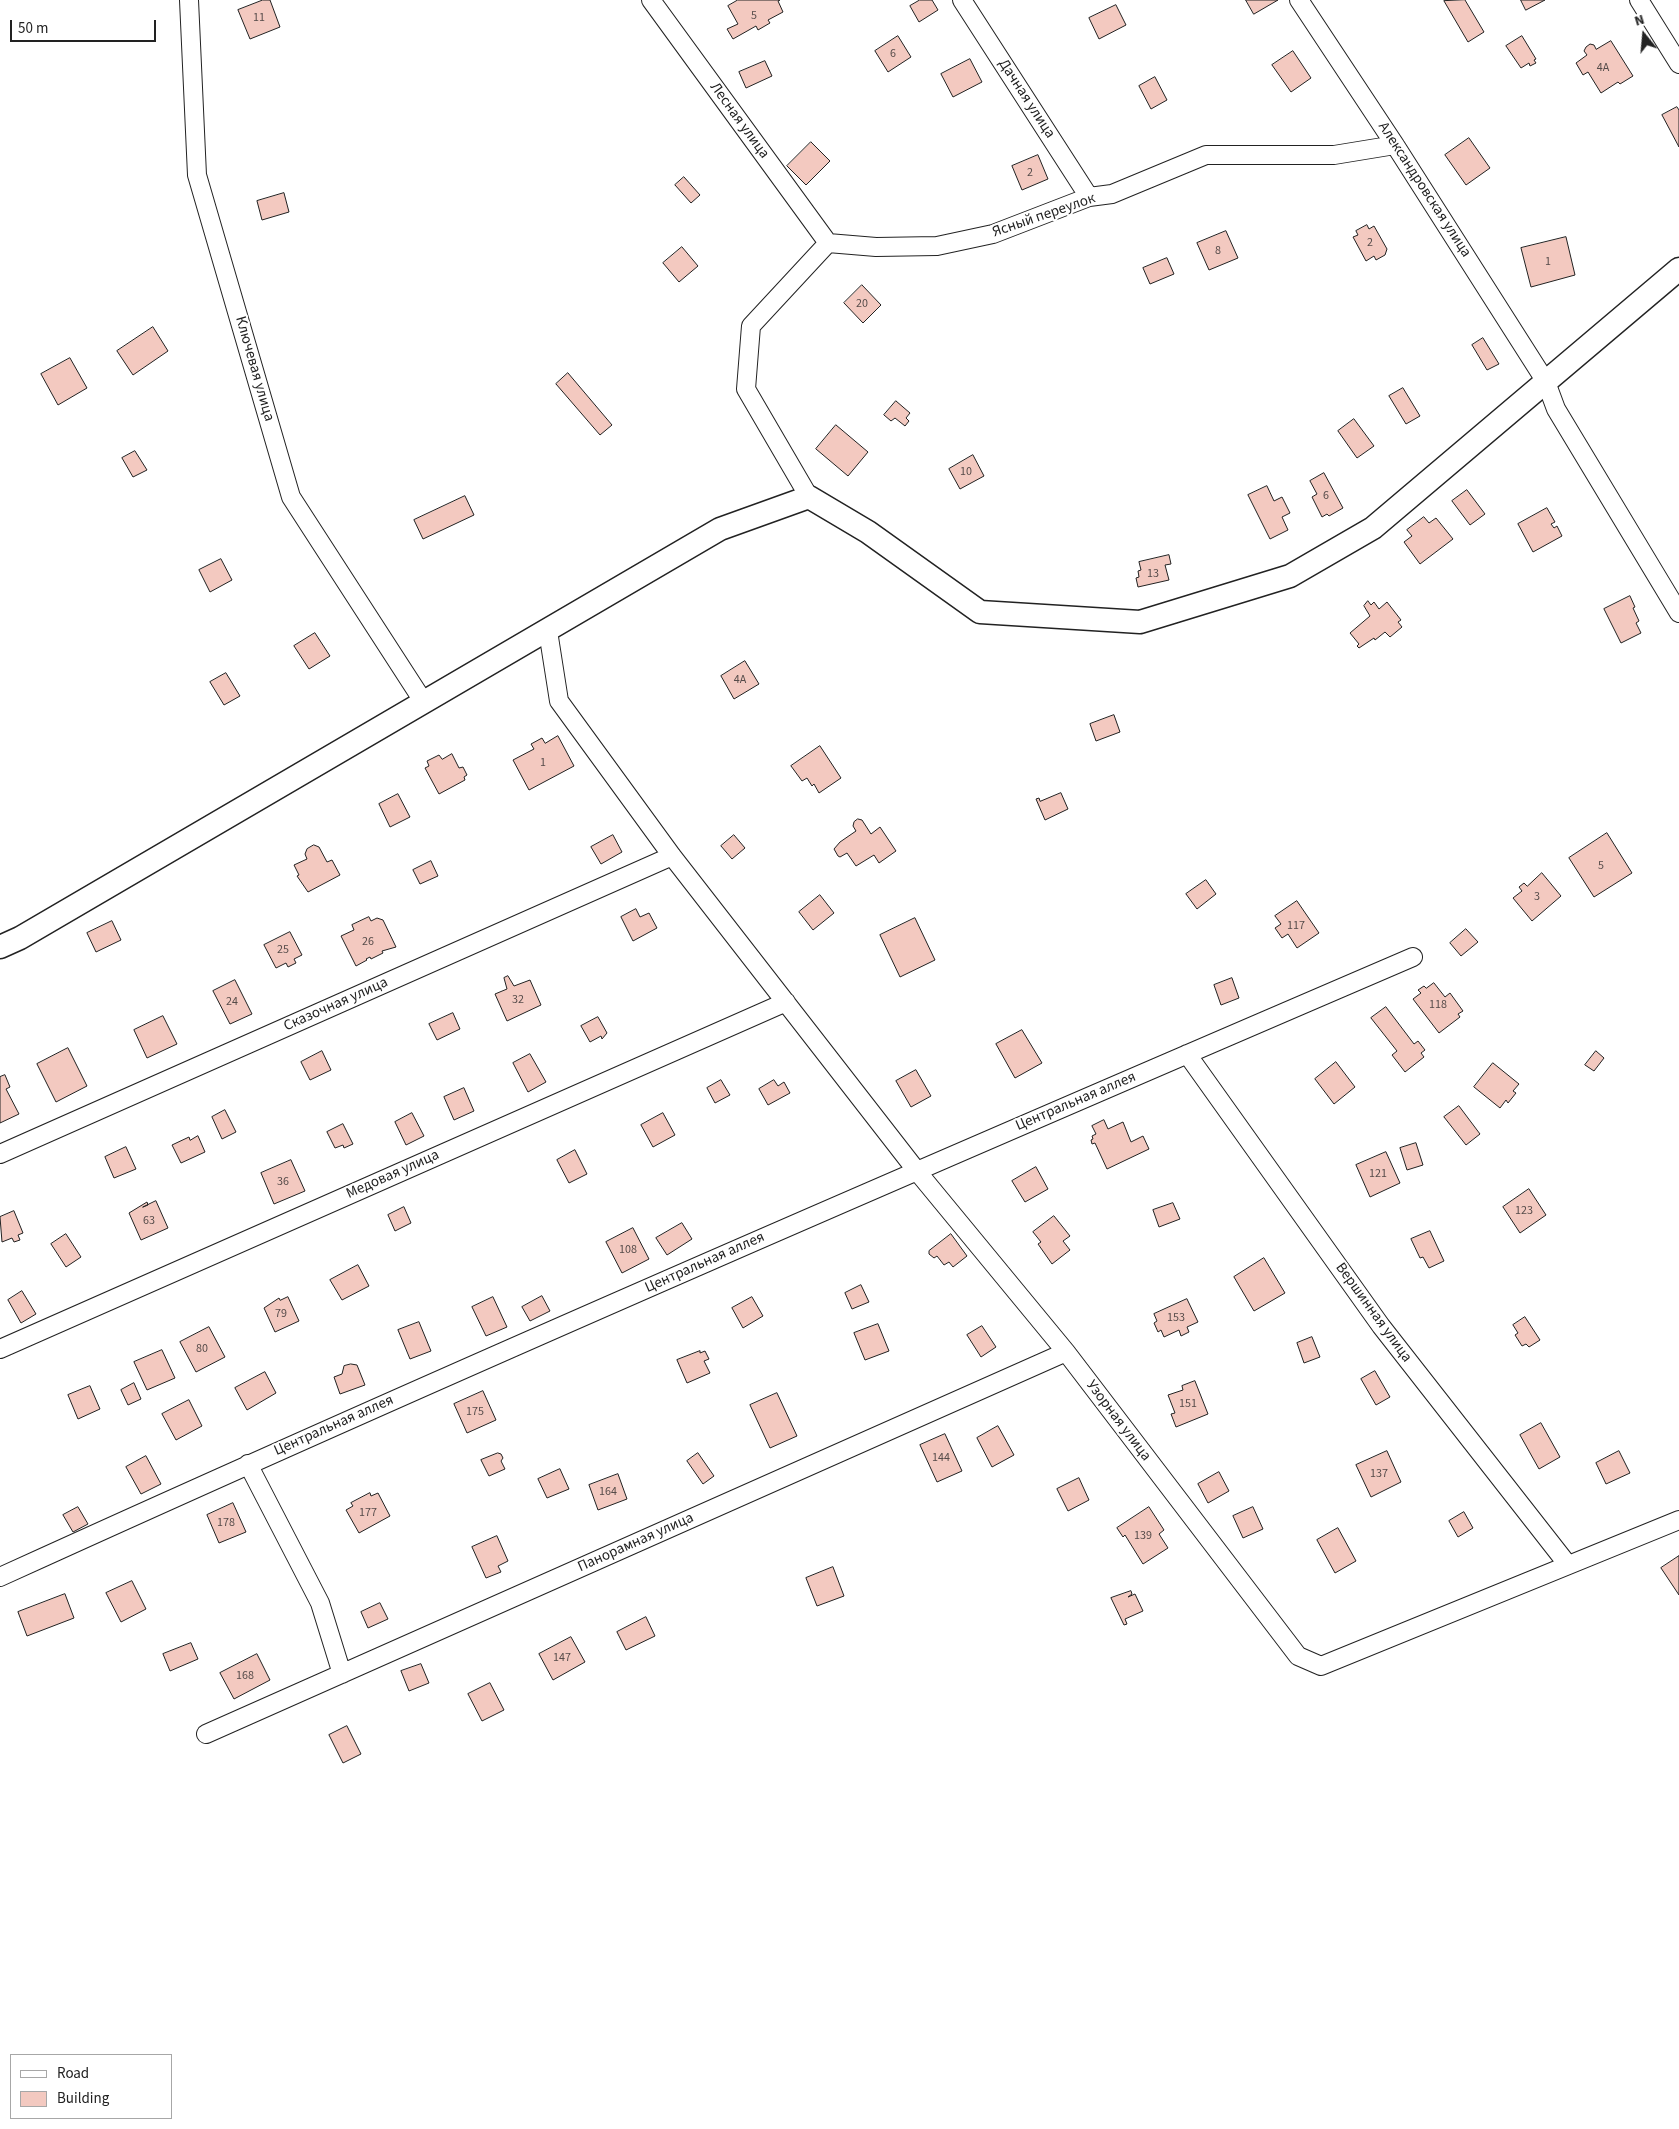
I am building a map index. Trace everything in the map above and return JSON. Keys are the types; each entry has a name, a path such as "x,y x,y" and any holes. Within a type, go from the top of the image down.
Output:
{"street":[{"name":"Ключевая улица","path":"189,0 197,175 291,496 423,701"},
{"name":"Лесная улица","path":"650,0 828,243"},
{"name":"Дачная улица","path":"962,0 1089,197"},
{"name":"Александровская улица","path":"1299,0 1395,145 1546,382 1556,409 1679,613"},
{"path":"1639,0 1679,64"},
{"name":"Ясный переулок","path":"828,243 876,246 937,246 993,234 1089,197 1112,194 1206,155 1334,155 1395,145"},
{"path":"828,243 751,326 746,389 809,497 868,532 980,612 1140,622 1290,576 1373,528 1679,269"},
{"path":"0,947 20,938 720,529 809,497"},
{"name":"Узорная улица","path":"548,631 560,701 672,856 916,1170 1066,1352 1298,1656 1321,1666 1568,1565"},
{"name":"Сказочная улица","path":"0,1154 672,856"},
{"name":"Центральная аллея","path":"0,1577 248,1464 916,1170 1413,957"},
{"name":"Медовая улица","path":"0,1349 786,1002"},
{"name":"Вершинная улица","path":"1187,1054 1381,1326 1568,1565"},
{"name":"Панорамная улица","path":"206,1734 1066,1352"},
{"path":"248,1464 320,1603 342,1674"},
{"path":"1568,1565 1679,1520"}],"building":[{"path":"263,0 270,0 280,27 250,39 238,10"},
{"path":"738,0 780,0 778,1 783,12 768,20 770,23 758,30 756,26 733,39 727,29 738,24 728,6"},
{"path":"920,0 932,0 938,10 919,22 910,6"},
{"path":"1246,0 1278,0 1254,14"},
{"path":"1465,0 1484,32 1468,42 1444,1"},
{"path":"1521,0 1545,0 1526,10"},
{"path":"1116,5 1126,25 1099,39 1089,18"},
{"path":"898,36 911,57 888,72 875,51"},
{"path":"1522,36 1536,59 1534,60 1536,63 1530,66 1529,63 1521,68 1506,46"},
{"path":"1611,41 1633,76 1620,84 1618,82 1601,93 1588,72 1583,75 1576,63 1587,55 1584,51 1590,44 1594,45 1596,49"},
{"path":"1293,51 1311,78 1291,92 1272,65"},
{"path":"970,59 982,82 953,97 941,74"},
{"path":"765,61 772,76 746,88 739,72"},
{"path":"1155,77 1167,100 1151,109 1139,86"},
{"path":"1677,107 1679,110 1679,147 1662,115"},
{"path":"1469,138 1490,168 1466,185 1445,155"},
{"path":"811,142 830,161 806,185 787,166"},
{"path":"1038,155 1048,179 1022,190 1012,166"},
{"path":"684,177 700,195 691,203 675,185"},
{"path":"284,193 289,212 262,220 257,201"},
{"path":"1367,225 1369,229 1374,226 1387,249 1385,255 1376,260 1374,256 1366,261 1353,237 1358,235 1356,231"},
{"path":"1226,231 1238,258 1209,270 1197,243"},
{"path":"1566,237 1575,275 1531,287 1521,248"},
{"path":"682,247 698,266 679,282 663,263"},
{"path":"1167,258 1174,274 1150,284 1143,268"},
{"path":"862,285 881,305 863,323 844,303"},
{"path":"153,327 168,351 133,375 117,351"},
{"path":"1483,338 1499,364 1487,370 1472,345"},
{"path":"70,358 87,388 58,405 41,374"},
{"path":"568,373 612,425 600,435 556,384"},
{"path":"1403,388 1420,416 1406,424 1389,396"},
{"path":"896,401 910,413 906,418 909,421 905,426 895,418 891,421 884,415"},
{"path":"1354,419 1374,446 1357,458 1338,431"},
{"path":"836,425 868,452 848,476 816,449"},
{"path":"135,451 147,470 133,477 122,458"},
{"path":"973,455 984,476 960,489 949,469"},
{"path":"1324,473 1343,508 1329,516 1327,514 1322,517 1312,497 1317,494 1310,481"},
{"path":"1267,486 1274,501 1282,497 1290,513 1282,517 1288,530 1270,539 1248,495"},
{"path":"1467,490 1485,514 1470,525 1452,501"},
{"path":"465,496 474,515 423,539 414,520"},
{"path":"1547,508 1555,522 1551,524 1554,528 1557,526 1562,536 1533,552 1518,524"},
{"path":"1424,517 1429,523 1436,518 1453,539 1420,564 1404,542 1412,536 1407,530"},
{"path":"1169,555 1171,564 1165,565 1169,580 1138,587 1136,578 1139,577 1138,571 1141,570 1139,562"},
{"path":"221,559 232,580 210,592 199,570"},
{"path":"1630,596 1639,621 1636,623 1641,633 1621,643 1604,609"},
{"path":"1368,601 1371,605 1374,602 1379,609 1387,602 1401,620 1398,622 1402,627 1390,637 1385,632 1375,640 1374,638 1359,648 1357,646 1359,644 1350,633 1370,616 1364,606"},
{"path":"315,633 330,656 309,669 294,646"},
{"path":"745,661 759,684 734,699 721,676"},
{"path":"226,673 240,696 224,705 210,682"},
{"path":"1114,715 1120,732 1096,741 1090,724"},
{"path":"558,736 574,766 529,790 513,760 534,749 531,744 542,738 545,743"},
{"path":"820,746 841,778 819,793 814,784 812,786 807,778 802,781 791,766"},
{"path":"452,754 459,768 463,767 467,775 464,777 465,780 439,794 425,768 429,766 427,761 439,755 442,759"},
{"path":"1061,793 1068,809 1045,820 1036,799 1039,798 1040,801"},
{"path":"398,794 410,817 390,827 379,804"},
{"path":"858,819 862,820 871,834 880,827 896,851 879,863 874,855 856,866 847,853 840,857 838,856 834,849 840,842 856,831 853,826 854,822"},
{"path":"1607,833 1632,873 1594,897 1569,858"},
{"path":"613,835 622,852 601,864 591,847"},
{"path":"734,835 745,848 732,859 721,846"},
{"path":"314,845 319,847 327,862 332,860 340,875 308,892 297,876 299,875 294,865 307,859 305,854 307,849"},
{"path":"431,861 438,876 420,884 413,870"},
{"path":"1542,873 1561,896 1532,921 1513,898 1522,891 1519,887 1524,883 1527,886"},
{"path":"1206,880 1216,894 1197,909 1186,894"},
{"path":"820,895 834,913 813,930 799,912"},
{"path":"1297,901 1319,933 1297,948 1288,934 1282,938 1275,928 1281,924 1275,916"},
{"path":"636,909 640,917 649,913 657,928 633,941 621,917"},
{"path":"369,917 371,921 377,918 383,920 396,947 382,951 383,953 371,959 370,957 356,966 341,936 354,930 352,925"},
{"path":"915,918 935,960 900,977 880,935"},
{"path":"112,921 121,940 96,952 87,933"},
{"path":"1466,929 1478,942 1461,956 1450,943"},
{"path":"290,932 302,955 294,959 296,963 288,967 286,963 276,968 264,945"},
{"path":"508,976 514,986 530,980 541,1005 507,1021 495,994 507,989 504,978"},
{"path":"1232,978 1239,998 1221,1005 1214,985"},
{"path":"235,980 252,1014 230,1024 213,991"},
{"path":"1434,983 1445,997 1450,993 1463,1011 1458,1014 1460,1017 1439,1033 1413,999 1421,993 1418,990"},
{"path":"1386,1007 1414,1044 1418,1041 1425,1050 1421,1053 1424,1057 1405,1072 1392,1055 1397,1051 1371,1018"},
{"path":"453,1013 460,1029 437,1040 429,1024"},
{"path":"163,1016 177,1044 147,1058 134,1030"},
{"path":"598,1017 607,1033 602,1039 601,1036 590,1042 581,1026"},
{"path":"1022,1030 1042,1063 1015,1078 996,1044"},
{"path":"68,1048 87,1086 56,1102 37,1064"},
{"path":"322,1051 331,1070 310,1080 301,1062"},
{"path":"1596,1051 1604,1058 1594,1071 1585,1065"},
{"path":"530,1054 546,1082 528,1092 513,1063"},
{"path":"1336,1062 1355,1087 1334,1104 1315,1079"},
{"path":"1493,1063 1519,1084 1513,1091 1516,1093 1508,1103 1506,1100 1500,1108 1474,1087"},
{"path":"916,1070 931,1096 911,1107 896,1081"},
{"path":"5,1075 10,1087 6,1089 19,1114 0,1123 0,1077"},
{"path":"721,1080 730,1095 715,1103 707,1088"},
{"path":"774,1080 778,1086 784,1082 790,1093 768,1105 759,1089"},
{"path":"464,1088 474,1111 454,1120 444,1097"},
{"path":"1459,1106 1480,1134 1466,1145 1444,1117"},
{"path":"225,1110 236,1132 222,1139 212,1117"},
{"path":"412,1113 424,1136 406,1145 395,1122"},
{"path":"663,1113 675,1135 653,1147 641,1125"},
{"path":"1104,1120 1108,1129 1123,1122 1131,1142 1143,1136 1149,1149 1107,1169 1095,1143 1092,1144 1091,1140 1093,1139 1092,1136 1096,1134 1092,1126"},
{"path":"343,1124 353,1144 344,1148 343,1145 335,1148 327,1132"},
{"path":"198,1136 205,1152 181,1163 172,1145 189,1137 190,1140"},
{"path":"1416,1143 1423,1165 1407,1170 1400,1148"},
{"path":"126,1147 136,1169 114,1178 105,1157"},
{"path":"575,1150 587,1174 569,1183 557,1160"},
{"path":"1386,1152 1400,1183 1370,1197 1356,1165"},
{"path":"291,1160 305,1191 274,1204 261,1173"},
{"path":"1036,1167 1048,1189 1025,1202 1012,1181"},
{"path":"1529,1189 1546,1215 1520,1233 1503,1207"},
{"path":"156,1201 168,1228 141,1240 129,1213 147,1202 148,1205"},
{"path":"1173,1203 1180,1219 1159,1227 1153,1210"},
{"path":"404,1207 411,1223 395,1231 388,1215"},
{"path":"14,1211 23,1233 18,1235 20,1240 14,1242 12,1238 2,1242 0,1217"},
{"path":"1054,1216 1070,1236 1063,1241 1070,1250 1052,1264 1038,1244 1041,1242 1033,1232"},
{"path":"682,1223 692,1239 667,1255 656,1238"},
{"path":"633,1228 649,1259 622,1273 606,1242"},
{"path":"1430,1231 1444,1261 1429,1268 1423,1257 1420,1258 1411,1239"},
{"path":"66,1234 81,1257 66,1267 51,1244"},
{"path":"951,1234 967,1256 953,1267 949,1262 944,1265 937,1256 934,1258 929,1254 929,1251"},
{"path":"1264,1258 1285,1293 1254,1311 1234,1277"},
{"path":"358,1265 369,1286 342,1300 330,1280"},
{"path":"861,1285 869,1302 852,1309 845,1293"},
{"path":"22,1291 36,1314 21,1323 8,1300"},
{"path":"542,1296 550,1311 530,1321 522,1307"},
{"path":"288,1297 299,1321 275,1332 264,1308 279,1298 280,1300"},
{"path":"493,1297 507,1327 486,1336 472,1307"},
{"path":"752,1297 763,1316 743,1328 732,1308"},
{"path":"1187,1299 1198,1322 1187,1327 1189,1332 1181,1336 1179,1330 1164,1337 1161,1330 1158,1332 1154,1323 1157,1321 1154,1314"},
{"path":"1525,1317 1540,1340 1529,1347 1526,1344 1522,1346 1515,1335 1518,1333 1513,1325"},
{"path":"419,1322 431,1351 410,1359 398,1330"},
{"path":"878,1324 889,1351 865,1360 854,1333"},
{"path":"982,1326 996,1347 981,1357 967,1335"},
{"path":"209,1327 225,1357 196,1372 180,1342"},
{"path":"1312,1337 1320,1357 1304,1363 1297,1343"},
{"path":"162,1350 175,1378 147,1390 134,1362"},
{"path":"700,1351 700,1353 705,1351 709,1359 704,1361 710,1373 687,1383 677,1360"},
{"path":"357,1365 365,1385 340,1394 334,1377 342,1374 344,1366"},
{"path":"1375,1371 1390,1397 1376,1405 1361,1379"},
{"path":"265,1372 276,1393 247,1410 235,1388"},
{"path":"1195,1381 1208,1414 1176,1427 1171,1414 1175,1413 1168,1395 1183,1390 1182,1386"},
{"path":"134,1383 141,1399 128,1405 121,1390"},
{"path":"90,1386 100,1409 78,1419 68,1395"},
{"path":"483,1391 496,1420 467,1433 454,1404"},
{"path":"777,1393 797,1436 770,1448 750,1405"},
{"path":"189,1400 202,1426 176,1440 162,1414"},
{"path":"1541,1423 1560,1457 1539,1469 1520,1435"},
{"path":"998,1426 1014,1455 992,1467 977,1438"},
{"path":"945,1434 962,1471 937,1482 920,1445"},
{"path":"1387,1451 1401,1482 1371,1497 1356,1465"},
{"path":"1619,1451 1630,1473 1606,1484 1596,1463"},
{"path":"498,1453 503,1458 501,1461 505,1469 489,1476 481,1460"},
{"path":"698,1453 714,1476 703,1484 687,1461"},
{"path":"146,1456 161,1484 141,1494 126,1467"},
{"path":"560,1469 569,1489 547,1498 538,1479"},
{"path":"1219,1472 1229,1491 1208,1503 1198,1484"},
{"path":"618,1474 627,1499 598,1510 589,1485"},
{"path":"1079,1478 1089,1500 1068,1511 1057,1489"},
{"path":"370,1493 371,1496 378,1493 390,1516 359,1533 346,1510 353,1506 351,1503"},
{"path":"233,1503 246,1532 219,1543 207,1515"},
{"path":"78,1507 88,1524 73,1532 63,1515"},
{"path":"1149,1507 1164,1530 1159,1534 1168,1548 1143,1564 1125,1535 1123,1537 1117,1528"},
{"path":"1253,1507 1263,1529 1243,1538 1233,1516"},
{"path":"1464,1512 1473,1528 1458,1537 1449,1521"},
{"path":"1338,1528 1356,1561 1335,1573 1317,1540"},
{"path":"497,1536 508,1561 498,1566 501,1572 486,1578 472,1547"},
{"path":"1679,1556 1679,1595 1661,1568"},
{"path":"833,1567 844,1596 817,1606 806,1578"},
{"path":"132,1581 146,1609 121,1622 106,1593"},
{"path":"1131,1591 1132,1594 1128,1597 1135,1594 1143,1611 1125,1619 1127,1624 1124,1625 1111,1598"},
{"path":"65,1594 74,1618 27,1636 18,1612"},
{"path":"380,1603 388,1619 368,1628 361,1612"},
{"path":"646,1617 655,1636 626,1650 617,1632"},
{"path":"571,1637 585,1662 553,1680 539,1654"},
{"path":"191,1643 198,1659 170,1671 163,1654"},
{"path":"257,1654 270,1680 234,1699 220,1673"},
{"path":"421,1664 429,1683 409,1691 401,1671"},
{"path":"490,1683 504,1710 482,1721 468,1694"},
{"path":"347,1726 361,1754 343,1763 329,1735"}]}
